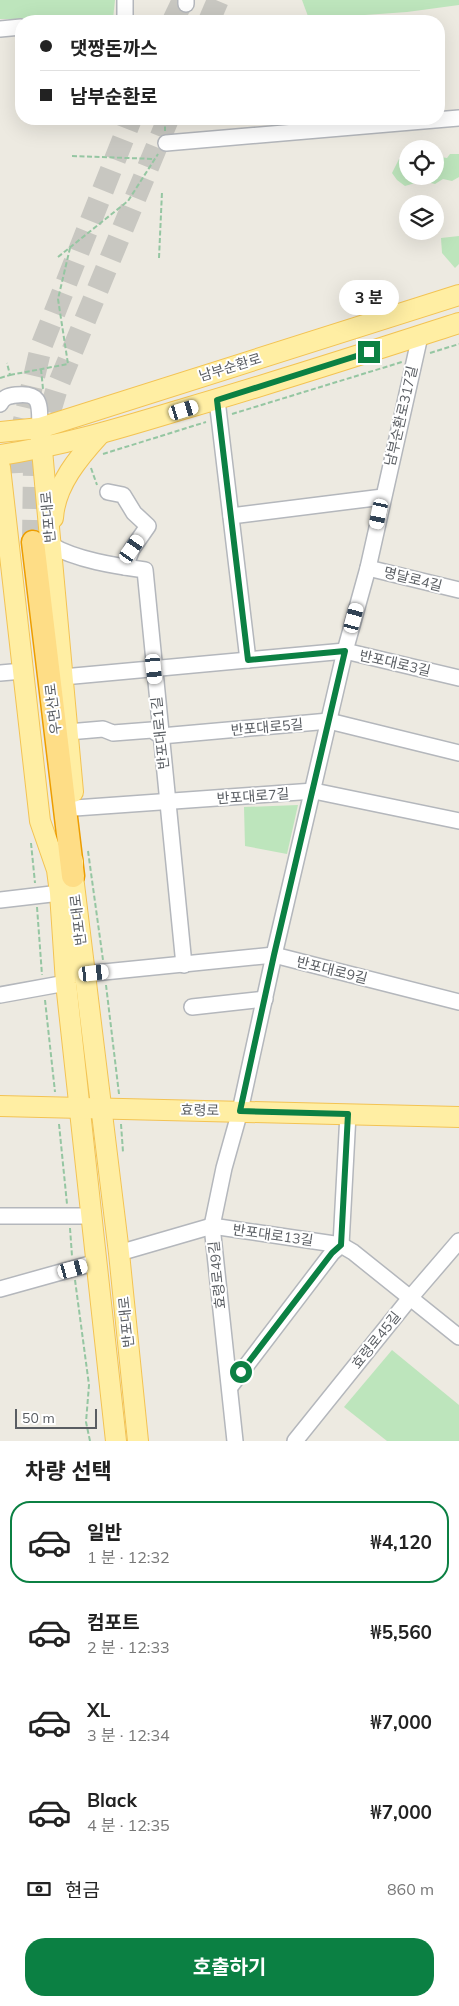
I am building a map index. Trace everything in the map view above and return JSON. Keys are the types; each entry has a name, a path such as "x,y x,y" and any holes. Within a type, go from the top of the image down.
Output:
{"highway":[{"name":"우면산로","path":"20,539 63,880"}],"main road":[{"name":"남부순환로","path":"0,432 40,428 459,295"},
{"name":"남부순환로","path":"0,455 42,449 100,434 218,409 459,323"},
{"name":"반포대로","path":"40,428 42,449 20,539 23,671 40,821 63,880 84,974 119,1252 138,1441"},
{"path":"20,539 53,512 60,491 74,465 100,434"},
{"name":"반포대로","path":"0,467 20,539 63,677 75,808 63,880 66,983 116,1441"},
{"name":"효령로","path":"0,1106 459,1117"}],"street":[{"path":"125,0 126,15"},
{"path":"0,29 15,28"},
{"path":"445,119 459,118"},
{"path":"166,143 377,125"},
{"name":"남부순환로317길","path":"240,1111 274,955 314,791 345,651 368,568 420,336"},
{"path":"0,404 4,398 9,396 29,394 34,396 39,406 40,428"},
{"path":"218,409 248,660"},
{"path":"108,492 123,495 134,513 148,526 132,549 125,567"},
{"path":"231,516 383,497"},
{"name":"반포대로1길","path":"20,539 63,552 145,570 184,965"},
{"name":"명달로4길","path":"368,568 459,590"},
{"name":"반포대로3길","path":"63,677 345,651 459,678"},
{"path":"0,673 23,671"},
{"name":"반포대로5길","path":"68,732 102,729 113,733 152,730 161,736 329,721 459,753"},
{"name":"반포대로7길","path":"75,808 314,791 459,820"},
{"path":"0,900 36,896 63,880"},
{"name":"반포대로9길","path":"84,974 274,955 459,1002"},
{"path":"0,995 66,983"},
{"path":"192,1006 265,999"},
{"name":"효령로49길","path":"236,1441 212,1226 224,1168 240,1111"},
{"path":"230,1387 332,1253 341,1245 348,1114"},
{"path":"0,1216 91,1216"},
{"name":"반포대로13길","path":"119,1252 212,1226 341,1245 353,1252 459,1337"},
{"name":"효령로45길","path":"295,1441 459,1240"},
{"path":"0,1288 97,1262"}],"path":[{"path":"58,257 128,201 166,143 165,125"},
{"path":"72,156 155,159"},
{"path":"159,258 162,192"},
{"path":"0,378 68,364 58,300 70,248"},
{"path":"102,454 218,409 415,358 459,344"},
{"path":"7,363 10,375"},
{"path":"86,473 90,465 97,487 108,492"},
{"path":"30,842 43,987 69,1216 73,1269 90,1385 86,1422 90,1441"}],"green space":[{"path":"0,0 115,0 113,15 15,15 15,19 0,19"},
{"path":"302,0 459,0 459,5 407,12 365,15 308,15"},
{"path":"450,154 459,154 459,177 452,181 444,179 444,158 447,158"},
{"path":"399,159 399,182 392,173"},
{"path":"459,236 459,264 455,268 442,253 441,240 444,240 444,238"},
{"path":"298,805 287,854 245,846 244,807"},
{"path":"392,1350 459,1405 459,1441 387,1441 344,1407"}],"tunnel":[{"path":"176,15 183,0"},
{"path":"212,15 218,0"},
{"path":"19,473 18,446 41,347 129,125"},
{"path":"33,542 34,465 57,388 166,125"}],"route":[{"path":"241,1372 332,1253 341,1245 348,1114 240,1111 274,955 314,791 345,651 248,660 217,400 369,352"}]}
